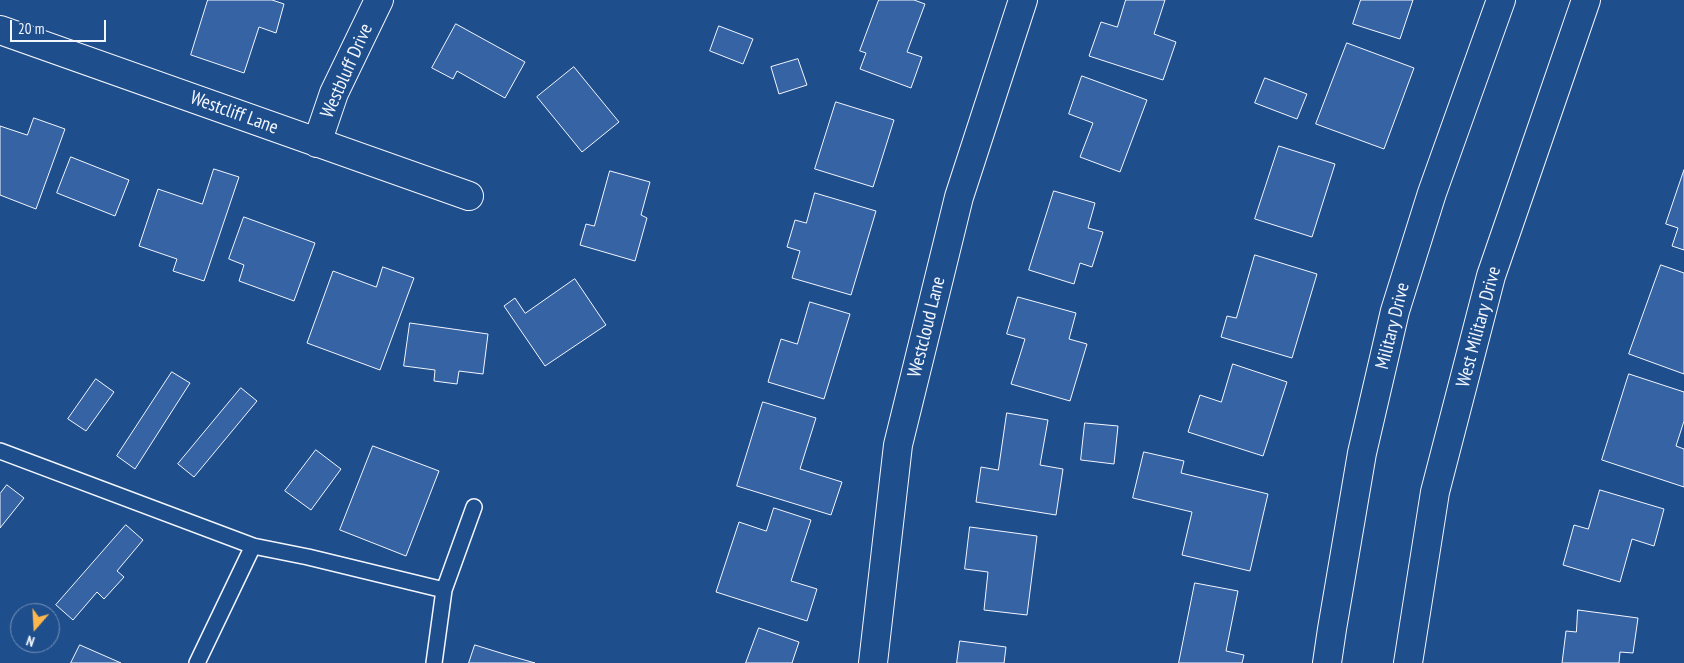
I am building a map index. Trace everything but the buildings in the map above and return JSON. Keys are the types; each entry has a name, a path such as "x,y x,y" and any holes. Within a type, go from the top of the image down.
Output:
{"street":[{"name":"Westbluff Drive","path":"317,142 334,93 379,0"},
{"name":"Westcloud Lane","path":"872,663 898,445 959,197 1023,0"},
{"name":"Military Drive","path":"1328,663 1362,453 1395,310 1432,193 1501,0"},
{"name":"West Military Drive","path":"1408,663 1435,492 1491,276 1586,0"},
{"name":"Westcliff Lane","path":"0,30 469,196"}],"lane":[{"path":"0,451 253,546 308,557 444,590"},
{"path":"434,663 444,590 474,507"},
{"path":"197,663 253,546"}]}
